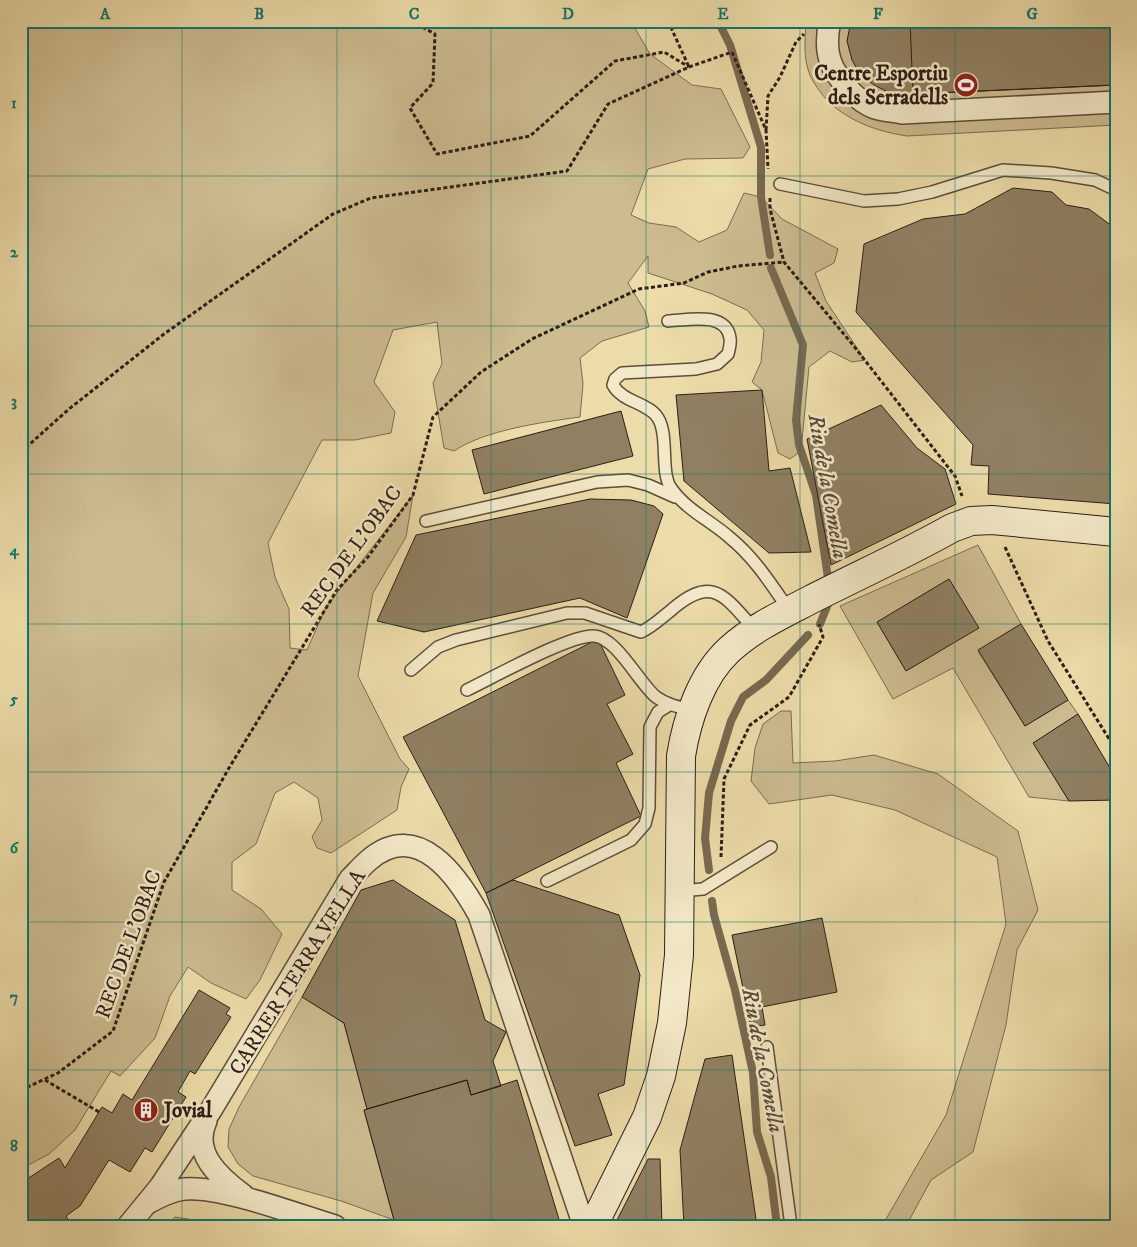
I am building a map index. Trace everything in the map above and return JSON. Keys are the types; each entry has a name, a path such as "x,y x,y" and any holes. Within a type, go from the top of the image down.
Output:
{"main road":[{"path":"593,1226 647,1117 661,1076 676,988 680,891 681,756 685,733 681,707 704,685 728,651 755,630 815,597 952,528 982,521 1116,532"}],"street":[{"path":"830,21 827,37 830,61 842,80 857,98 874,108 902,113 1116,102"},
{"name":"CARRER TERRA VELLA","path":"128,1226 147,1203 211,1110 350,879 370,859 383,851 399,846 421,849 438,858 466,891 479,915 584,1226"},
{"path":"211,1110 204,1124 201,1141 206,1160 220,1177 243,1195 269,1206"},
{"path":"147,1203 162,1194 185,1189 207,1189 335,1226"}],"lane":[{"path":"774,187 873,201 898,199 932,192 1003,170 1052,173 1095,180 1116,190"},
{"path":"668,321 704,319 717,321 726,329 730,338 728,354 717,364 696,369 622,373 615,379 612,385 616,392 657,415 662,425 669,486 679,499"},
{"path":"426,521 597,482 628,480 648,485 679,499 730,537 761,568 815,597"},
{"path":"411,670 438,647 456,640 567,613 585,613 641,632 650,628 680,602 697,592 717,592 732,603 755,630"},
{"path":"467,690 573,639 595,635 608,642 655,696 681,707"},
{"path":"547,881 632,840 645,824 650,808 650,728 658,712 681,707"},
{"path":"680,891 702,889 771,847"},
{"path":"767,1047 791,1226"}],"path":[{"path":"411,21 435,34 433,83 410,108 437,154 530,136 615,61 664,52 689,68"},
{"path":"668,21 689,68"},
{"path":"768,170 766,130 768,96 780,77 796,42 810,28"},
{"path":"21,452 69,409 164,334 333,214 371,198 567,171 608,104 689,68 732,52 766,130"},
{"path":"774,187 770,209 784,262 854,345 956,476 1048,641 1116,750"},
{"name":"REC DE L'OBAC","path":"21,1090 58,1073 113,1032 164,882 229,768 333,596 368,557 413,495 433,417 480,372 532,339 638,288 684,283 708,272 738,266 784,262"},
{"path":"720,878 724,779 750,725 789,697 823,637 815,597"},
{"path":"45,1079 99,1112"}],"shaded area":[{"path":"21,21 635,21 636,30 650,54 692,85 721,89 750,147 743,158 685,159 648,169 631,215 649,223 676,227 699,242 727,230 744,193 761,197 782,219 838,249 834,263 815,273 826,301 865,360 852,362 830,351 809,367 801,451 790,459 778,453 762,390 752,382 761,362 764,330 747,310 712,294 648,273 648,256 628,283 645,311 649,327 602,341 580,358 583,384 580,417 532,424 498,432 454,451 444,448 433,383 442,364 437,322 393,330 374,382 395,412 391,433 355,440 322,440 268,543 275,577 289,609 290,648 307,650 326,607 413,495 406,537 373,593 358,676 400,759 409,769 401,787 397,810 331,853 317,848 312,837 322,820 318,798 294,782 275,793 256,844 232,862 232,890 261,909 282,934 260,980 246,999 211,983 188,967 170,996 155,1038 120,1076 111,1071 75,1130 49,1154 21,1169"},
{"name":"Centre Esportiu dels Serradells","path":"806,21 1116,21 1116,125 907,136 878,129 851,118 838,110 818,89 810,75 806,62"},
{"path":"978,545 1021,624 978,651 1025,726 1068,700 1078,714 1034,743 1069,801 1029,797 953,668 893,699 840,606","holes":["949,579 978,628 906,671 877,622"]},
{"path":"781,711 791,711 793,763 835,761 874,755 938,774 1018,831 1038,910 1017,950 1006,1025 973,1152 931,1180 906,1226 882,1226 946,1115 1006,924 997,857 895,810 832,795 769,804 751,781 755,748 763,724"},
{"path":"302,997 344,1023 367,1109 364,1111 394,1220 341,1201 253,1176 238,1164 228,1147 229,1129 239,1107"},
{"path":"175,1217 231,1226 167,1226"}],"building":[{"name":"Centre Esportiu dels Serradells","path":"851,21 1116,21 1116,85 913,94 888,92 874,85 860,74 852,60 847,41"},
{"name":"Centre Esportiu dels Serradells","path":"910,21 1116,21 1116,85 913,94"},
{"path":"1013,188 1052,192 1066,205 1089,209 1116,229 1116,504 988,494 989,466 971,465 973,445 856,312 864,244 923,219 965,214"},
{"path":"762,390 769,471 790,468 811,552 769,553 684,481 676,395"},
{"path":"881,405 917,448 945,469 956,504 831,565 807,439"},
{"path":"621,411 633,456 484,494 472,450"},
{"path":"590,499 631,500 654,506 663,514 627,618 580,598 424,632 377,621 416,535"},
{"path":"949,579 979,628 906,671 877,622"},
{"path":"1116,616 1116,665 1112,659"},
{"path":"1021,624 1068,700 1025,726 978,650"},
{"path":"598,639 625,695 607,704 633,754 616,763 641,816 486,893 403,737"},
{"path":"1078,714 1116,778 1116,800 1069,801 1033,743"},
{"path":"393,880 455,920 485,1020 506,1032 493,1061 501,1086 471,1095 467,1080 367,1109 344,1023 302,997 361,890"},
{"path":"513,880 619,915 640,975 624,1085 598,1094 612,1135 575,1146 486,893"},
{"path":"822,918 837,992 762,1007 765,1025 751,1027 732,935"},
{"name":"Jovial","path":"199,990 230,1008 226,1014 231,1017 195,1074 190,1071 178,1092 186,1097 152,1152 145,1148 130,1172 109,1160 80,1206 66,1216 72,1226 21,1226 21,1183 59,1158 65,1168 102,1107 112,1113 123,1094 132,1100"},
{"path":"732,1055 757,1226 684,1226 680,1150 705,1059"},
{"path":"467,1080 471,1095 517,1080 561,1226 425,1226 394,1220 364,1110"},
{"path":"648,1159 660,1159 662,1226 614,1226"}],"waterway":[{"name":"Riu de la Comella","path":"718,21 730,45 761,147 761,197 770,255"},
{"name":"Riu de la Comella","path":"771,268 803,345 796,420 799,445 816,495 829,585"},
{"name":"Riu de la Comella","path":"820,624 830,599"},
{"name":"Riu de la Comella","path":"709,870 705,838 709,793 731,721 743,697 766,680 808,635"},
{"name":"Riu de la Comella","path":"712,901 714,915 735,990 753,1073 757,1132 771,1177 777,1226"}],"place":[{"name":"Centre Esportiu dels Serradells","path":"966,85"},
{"name":"Jovial","path":"146,1110"}]}
